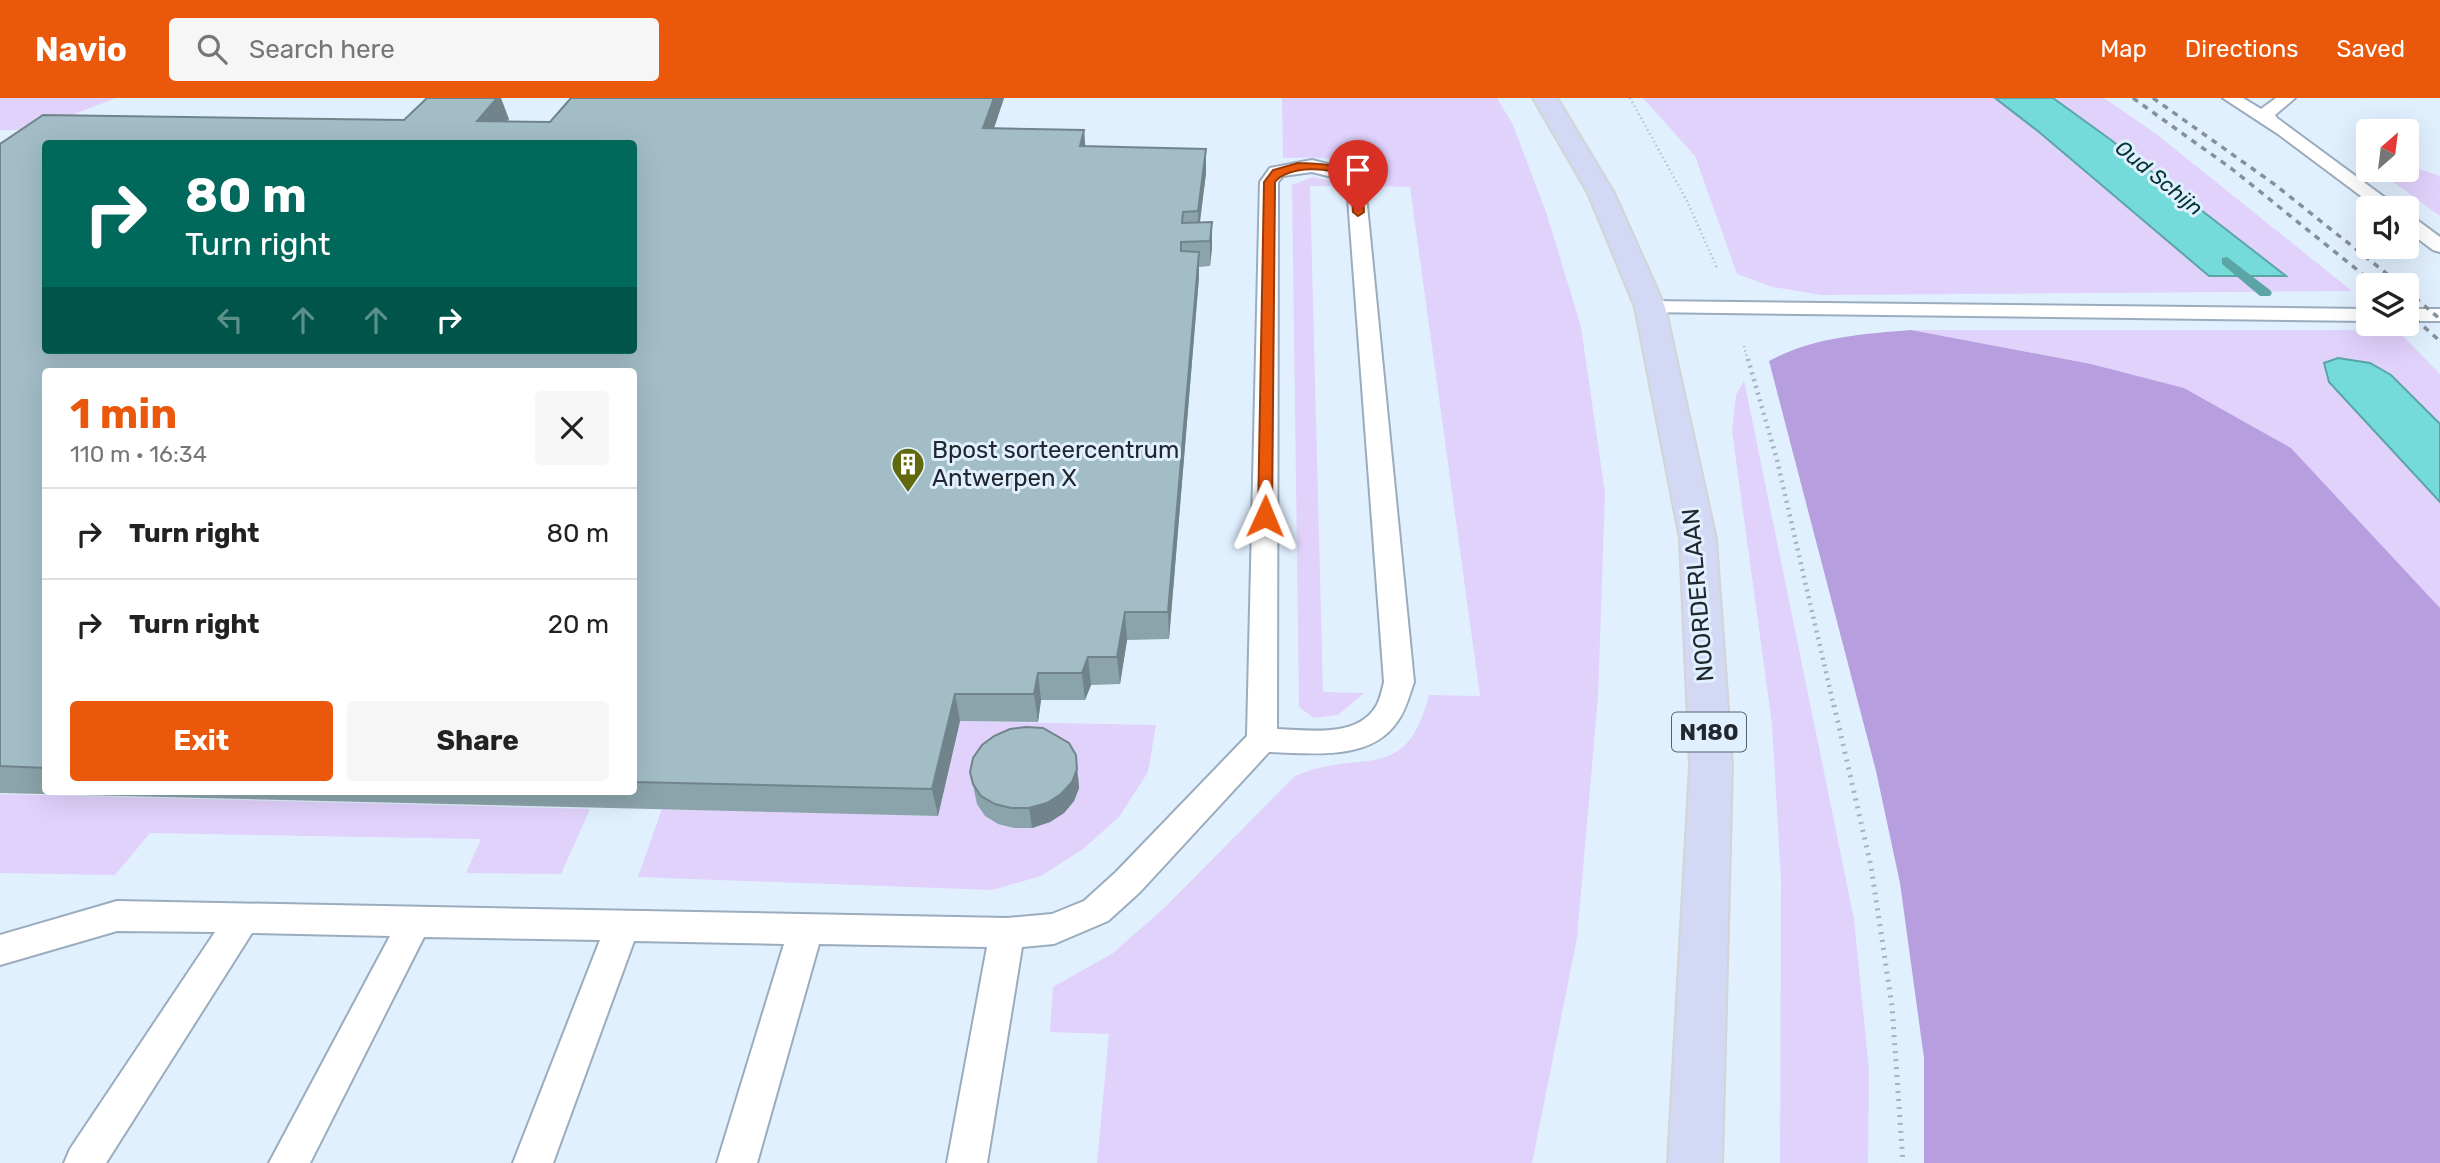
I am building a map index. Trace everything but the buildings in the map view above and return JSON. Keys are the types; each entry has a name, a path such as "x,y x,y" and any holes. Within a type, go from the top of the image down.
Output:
{"main road":[{"name":"NOORDERLAAN","path":"1545,98 1601,193 1650,307 1698,538 1711,766 1695,1163"}],"lane":[{"path":"2231,98 2270,121 2373,196"},
{"path":"2270,121 2267,113 2287,98"},
{"path":"0,950 117,916 1007,933 1054,929 1096,911 1128,882 1262,740 1269,182 1277,172 1312,166 1351,176 1356,185 1399,682 1387,716 1368,735 1340,741 1262,740"},
{"path":"2419,231 2440,246"},
{"path":"1650,307 2356,315"},
{"path":"2419,315 2440,315"},
{"path":"84,1163 243,918"},
{"path":"289,1163 415,921"},
{"path":"533,1163 624,925"},
{"path":"737,1163 806,929"},
{"path":"967,1163 1007,933"}],"path":[{"path":"1630,98 1687,201 1733,310 1777,460 1871,866 1892,1006 1903,1163"}],"shaded area":[{"path":"0,98 116,98 77,113 52,130 0,130"},
{"path":"1282,98 1497,98 1513,125 1547,215 1581,327 1605,493 1598,697 1577,938 1532,1163 1097,1163 1109,1034 1050,1032 1053,987 1113,953 1164,908 1295,776 1319,768 1378,759 1394,753 1407,742 1419,724 1429,695 1480,696 1410,187 1377,186 1370,175 1360,168 1336,160 1283,158"},
{"path":"1643,98 1995,98 2209,276 2284,275 2053,98 2104,98 2155,133 2352,291 1822,295 1773,287 1737,274 1695,156"},
{"path":"2419,169 2440,176 2440,216 2419,201 2419,196 2413,196 2393,182 2419,182"},
{"path":"1313,177 1332,181 1338,186 1310,186 1323,692 1364,693 1338,715 1314,718 1299,707 1292,185"},
{"path":"1911,330 2356,330 2356,336 2403,336 2440,374 2440,608 2291,448 2184,388 2091,364"},
{"path":"1911,330 2091,364 2184,388 2291,448 2440,608 2440,1163 1924,1163 1924,1058 1900,883 1876,771 1769,361 1820,342 1856,335"},
{"path":"1744,380 1854,919 1869,1071 1868,1163 1780,1163 1781,881 1772,724 1732,431 1736,395"},
{"path":"960,721 1156,725 1148,772 1119,817 1083,849 1041,876 992,890 638,877 662,809 938,816"},
{"path":"0,794 590,809 561,874 466,873 481,839 150,833 115,875 0,873"}],"water":[{"path":"1995,98 2053,98 2286,276 2209,276"},
{"path":"2338,358 2370,363 2391,375 2440,424 2440,502 2329,382 2324,363"}],"waterway":[{"name":"Oud Schijn","path":"2227,261 2265,293"}],"railway":[{"path":"2133,98 2232,169 2361,273"},
{"path":"2153,98 2274,184 2386,273"},
{"path":"2419,301 2440,319"},
{"path":"2419,322 2440,341"}],"place":[{"name":"Bpost sorteercentrum Antwerpen X","path":"908,494"}],"route":[{"path":"1265,516 1269,182 1277,172 1298,166 1326,167 1351,176 1356,185 1358,212"}]}
